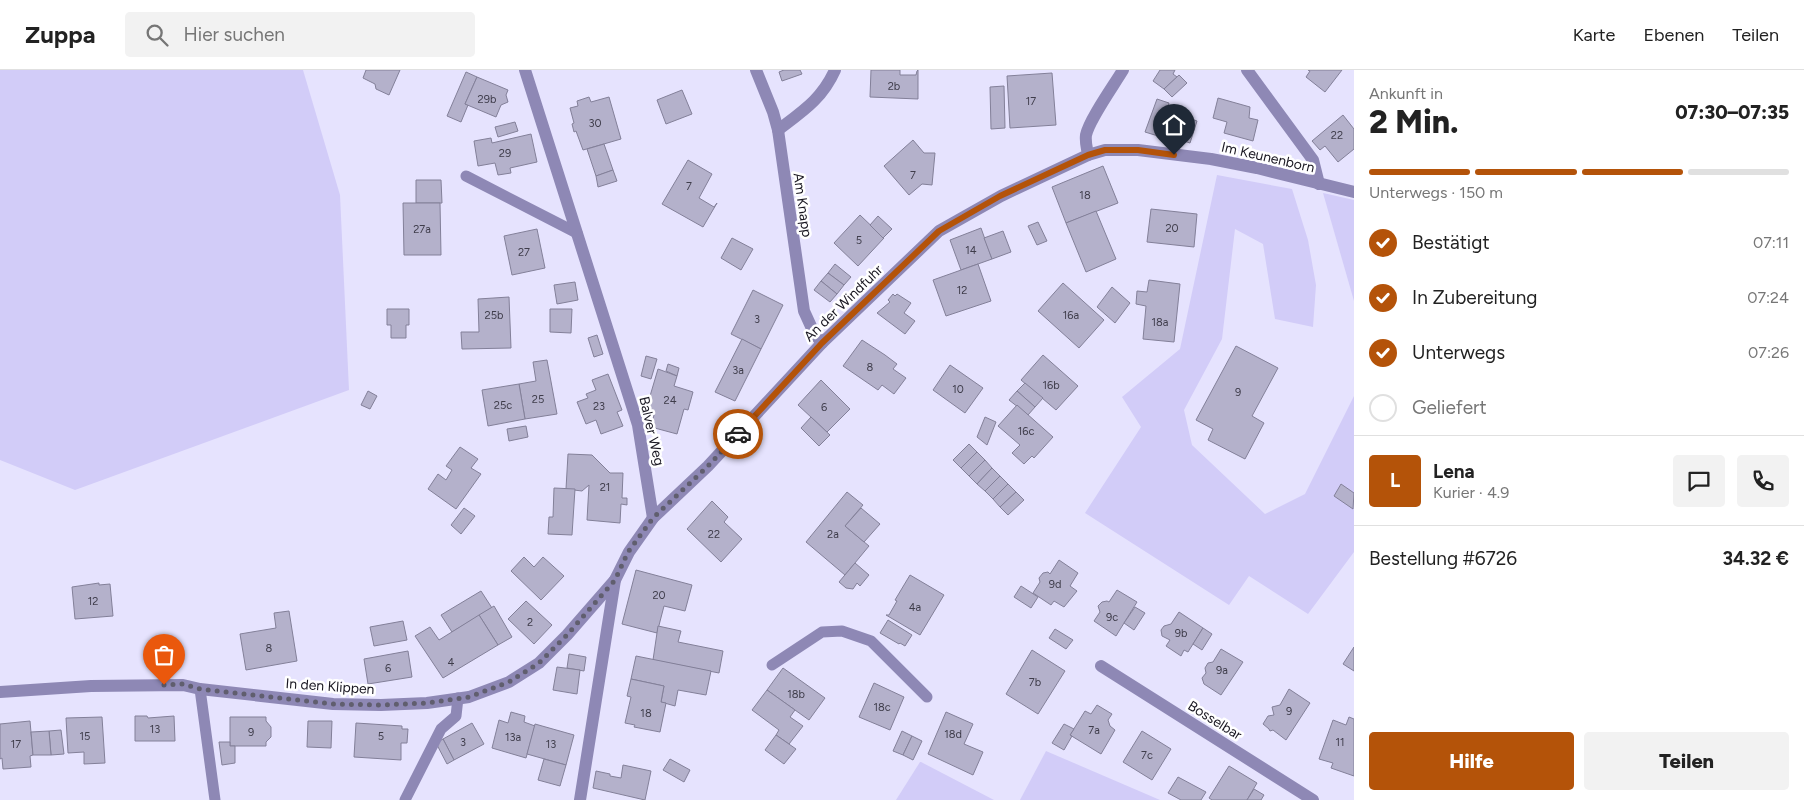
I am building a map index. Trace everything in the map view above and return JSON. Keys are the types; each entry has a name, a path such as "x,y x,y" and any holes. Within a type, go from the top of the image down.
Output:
{"street":[{"name":"Balver Weg","path":"525,70 638,425 653,518"},
{"name":"Am Knapp","path":"756,70 773,112 778,130 804,311 811,328 822,343"},
{"path":"778,130 818,98 827,86 834,70"},
{"path":"1088,155 1086,134 1123,70"},
{"name":"Im Keunenborn","path":"1246,70 1313,160 1319,184"},
{"name":"An der Windfuhr","path":"653,518 708,466 822,343 939,231 1000,196 1088,155 1105,150 1138,150 1211,160"},
{"name":"Im Keunenborn","path":"1211,160 1257,168 1354,192"},
{"path":"580,800 615,580 628,552 653,518"},
{"name":"In den Klippen","path":"0,692 91,686 183,684 200,689 333,704 381,705 427,703 469,697 509,682 539,663 567,635 615,580"},
{"name":"Bosselbar","path":"1101,666 1313,800"}],"lane":[{"path":"466,176 577,233"},
{"path":"772,665 822,632 842,631 871,642 927,697"},
{"path":"200,689 215,800"},
{"path":"405,800 441,728 456,716 458,698"}],"shaded area":[{"path":"0,70 303,70 340,195 349,390 75,490 0,460"},
{"path":"1217,175 1292,189 1308,240 1316,285 1313,327 1275,319 1263,244 1235,229 1222,339 1184,410 1192,445 1265,514 1305,494 1354,396 1354,552 1308,614 1249,576 1229,605 1085,513 1141,427 1122,397 1180,349"},
{"path":"1323,193 1354,200 1354,301"},
{"path":"1046,751 1160,800 1020,800"},
{"path":"921,762 994,800 896,800"}],"building":[{"path":"366,70 400,70 389,95 376,89 375,84 363,78"},
{"path":"784,70 800,70 802,74 782,81 779,72"},
{"path":"871,70 900,70 900,75 916,75 918,70 918,99 870,97"},
{"path":"1160,70 1175,70 1173,74 1177,77 1164,89 1153,81"},
{"path":"1308,70 1342,70 1325,92 1306,77 1310,71"},
{"path":"466,72 477,77 465,104 468,105 461,122 447,116"},
{"path":"1052,73 1056,125 1010,128 1007,76"},
{"path":"1179,75 1187,83 1172,97 1164,89"},
{"path":"477,77 508,90 506,95 508,102 501,105 496,117 465,104"},
{"path":"1004,86 1005,128 991,129 990,87"},
{"path":"682,90 692,114 666,124 657,100"},
{"path":"589,97 591,102 609,97 621,139 583,150 576,131 574,132 570,108 578,106 577,101"},
{"path":"1218,98 1250,107 1249,118 1258,120 1253,141 1224,133 1227,122 1213,118"},
{"path":"1157,99 1169,103 1167,110 1197,121 1190,143 1159,133 1158,136 1145,132"},
{"path":"1343,115 1354,129 1354,149 1338,162 1325,146 1320,150 1312,141"},
{"path":"515,122 518,131 498,137 495,127"},
{"path":"531,134 537,162 510,168 511,173 498,175 495,163 478,166 474,141 491,138 492,143"},
{"path":"913,140 924,153 935,153 932,185 922,184 909,195 884,166"},
{"path":"604,144 613,170 596,176 587,149"},
{"path":"688,160 712,174 699,198 714,207 717,203 703,227 662,204"},
{"path":"1103,166 1118,203 1066,223 1052,187"},
{"path":"613,170 617,181 598,187 596,176"},
{"path":"416,180 441,180 442,203 416,203"},
{"path":"403,203 440,203 441,255 404,255"},
{"path":"1151,209 1197,214 1194,247 1147,242"},
{"path":"1096,211 1116,259 1086,272 1066,223"},
{"path":"860,215 884,238 858,266 834,243"},
{"path":"878,216 892,229 883,238 870,225"},
{"path":"1038,222 1047,241 1037,245 1028,226"},
{"path":"981,228 992,259 961,270 950,240"},
{"path":"537,229 545,268 512,275 504,236"},
{"path":"1003,231 1011,252 992,259 984,238"},
{"path":"732,238 753,249 741,270 721,258"},
{"path":"835,264 851,277 844,285 828,273"},
{"path":"978,264 991,301 946,316 933,280"},
{"path":"828,273 844,285 837,294 821,281"},
{"path":"1149,280 1180,284 1174,342 1143,339 1146,306 1136,304 1137,291 1147,292"},
{"path":"821,281 837,294 830,302 814,290"},
{"path":"575,282 578,300 557,304 554,285"},
{"path":"1063,283 1104,320 1079,348 1038,311"},
{"path":"1112,287 1130,303 1115,323 1097,307"},
{"path":"753,290 783,305 761,349 731,334"},
{"path":"893,294 895,296 897,294 911,303 904,313 915,321 905,334 877,313 890,302 888,300"},
{"path":"509,297 511,348 462,349 461,332 479,332 478,299"},
{"path":"387,309 409,309 409,325 406,325 406,338 391,338 391,325 387,325"},
{"path":"550,309 572,309 571,333 550,332"},
{"path":"597,335 603,354 594,357 588,338"},
{"path":"742,339 761,349 735,401 715,392"},
{"path":"862,340 897,364 893,369 906,378 894,394 882,385 878,390 843,366"},
{"path":"1236,346 1278,368 1252,416 1264,423 1245,459 1208,440 1213,429 1196,420"},
{"path":"1043,355 1078,386 1056,410 1021,380"},
{"path":"646,356 657,359 651,379 641,376"},
{"path":"547,360 557,414 525,419 519,384 536,381 533,362"},
{"path":"668,364 679,368 677,376 666,371"},
{"path":"950,365 983,388 965,413 933,390"},
{"path":"658,369 677,376 674,386 693,392 688,410 684,409 677,434 651,427 654,415 645,413"},
{"path":"608,374 622,410 617,412 623,426 601,434 596,420 586,424 577,402 588,398 586,394 596,390 592,380"},
{"path":"821,380 850,409 827,432 798,405"},
{"path":"1025,383 1043,398 1035,407 1017,391"},
{"path":"519,384 525,419 488,426 482,390"},
{"path":"368,391 377,396 370,409 361,405"},
{"path":"1017,391 1035,407 1028,415 1009,400"},
{"path":"1017,405 1053,437 1034,458 1032,456 1024,464 1012,453 1020,445 998,426"},
{"path":"811,417 830,435 819,446 801,428"},
{"path":"985,417 996,422 987,445 977,437"},
{"path":"526,426 528,437 509,441 507,429"},
{"path":"969,444 977,452 961,468 953,460"},
{"path":"460,447 478,459 471,468 481,474 456,509 428,489 438,474 446,480 452,470 446,466"},
{"path":"977,452 985,460 969,476 961,468"},
{"path":"568,454 592,455 610,473 623,473 622,498 627,498 627,505 621,504 620,523 587,520 589,485 582,491 566,489"},
{"path":"985,460 992,468 977,484 969,476"},
{"path":"992,468 1000,476 985,491 977,484"},
{"path":"1000,476 1008,484 993,499 985,491"},
{"path":"1008,484 1016,492 1000,507 993,499"},
{"path":"1341,484 1354,493 1353,509 1334,496"},
{"path":"554,488 575,489 572,535 548,534 549,517 553,517"},
{"path":"847,492 863,505 845,526 869,546 845,575 806,542"},
{"path":"1016,492 1024,500 1008,515 1000,507"},
{"path":"712,501 728,517 724,522 742,539 721,562 687,529"},
{"path":"464,508 475,516 461,534 451,525"},
{"path":"861,508 880,524 864,542 845,526"},
{"path":"524,557 534,567 543,557 564,576 541,600 511,571"},
{"path":"1059,560 1078,573 1070,586 1077,591 1064,607 1054,601 1051,605 1033,593 1040,582 1039,578 1043,573 1048,572 1050,574"},
{"path":"855,563 869,575 860,586 857,583 853,589 846,588 839,582"},
{"path":"636,570 692,585 685,611 664,606 657,633 622,624"},
{"path":"910,575 944,595 920,635 886,615 889,615 897,601 895,600"},
{"path":"99,583 99,585 110,584 113,616 75,619 72,587"},
{"path":"1021,586 1038,597 1031,608 1014,597"},
{"path":"1117,590 1137,602 1116,636 1094,621 1100,612 1098,606 1102,602 1109,602"},
{"path":"481,591 492,608 452,632 441,615"},
{"path":"526,601 552,625 534,644 508,619"},
{"path":"494,606 512,637 498,645 479,615"},
{"path":"1135,607 1145,613 1134,630 1124,623"},
{"path":"289,611 297,661 246,670 240,634 276,628 274,613"},
{"path":"1179,612 1203,628 1188,652 1184,650 1181,656 1166,646 1170,640 1162,636 1161,630 1164,626 1171,624"},
{"path":"479,615 498,645 443,678 415,636 430,627 439,640"},
{"path":"888,620 912,635 905,646 880,633"},
{"path":"403,621 407,640 374,646 370,627"},
{"path":"658,626 681,631 678,642 723,651 719,673 653,660"},
{"path":"1203,628 1212,634 1202,650 1193,644"},
{"path":"1055,629 1073,640 1066,649 1049,638"},
{"path":"1354,647 1354,671 1343,664"},
{"path":"1221,649 1243,662 1221,695 1204,684 1202,678 1206,673 1205,668 1208,663 1213,662"},
{"path":"1032,650 1065,671 1038,714 1006,694"},
{"path":"408,651 412,677 368,684 364,659"},
{"path":"569,654 586,657 584,671 567,668"},
{"path":"636,656 711,671 706,695 678,690 675,706 661,702 664,686 631,679"},
{"path":"557,667 580,670 577,694 553,690"},
{"path":"783,668 825,698 809,720 767,690"},
{"path":"631,679 664,686 661,702 666,703 660,732 634,727 635,725 625,723 631,697 627,696"},
{"path":"874,683 904,697 890,730 859,717"},
{"path":"1289,689 1310,703 1286,740 1273,730 1270,731 1263,724 1268,716 1274,715 1272,707 1280,705"},
{"path":"767,690 795,710 790,717 803,726 789,744 776,735 779,730 752,710"},
{"path":"1097,705 1112,714 1108,720 1110,726 1115,730 1101,754 1070,735 1085,711 1091,714"},
{"path":"511,712 525,716 524,722 535,726 526,758 492,748 499,720 508,723"},
{"path":"946,712 973,724 964,744 983,752 973,775 928,754"},
{"path":"135,716 147,716 148,718 174,716 175,741 135,741"},
{"path":"102,717 105,763 84,764 84,752 68,753 66,718"},
{"path":"230,717 266,717 266,721 271,727 271,737 266,742 266,746 230,746"},
{"path":"1349,717 1354,719 1354,776 1331,768 1333,763 1319,759 1333,720 1346,725"},
{"path":"30,721 33,755 30,756 31,767 3,769 2,758 0,759 0,724"},
{"path":"308,721 332,721 331,748 307,747"},
{"path":"356,723 402,726 402,729 408,729 407,743 401,743 401,760 354,757"},
{"path":"472,723 484,744 454,760 443,739"},
{"path":"535,724 574,735 566,765 527,754"},
{"path":"1064,724 1074,729 1064,750 1052,743"},
{"path":"61,730 64,754 51,755 49,731"},
{"path":"49,731 51,755 33,755 31,732"},
{"path":"902,731 912,736 903,755 893,751"},
{"path":"1142,731 1171,749 1152,780 1123,762"},
{"path":"776,735 796,749 784,764 765,750"},
{"path":"912,736 922,741 913,760 903,755"},
{"path":"443,739 454,760 447,764 436,743"},
{"path":"219,742 230,742 230,746 235,746 235,763 222,765"},
{"path":"544,759 566,765 560,786 538,780"},
{"path":"670,759 690,770 684,782 663,770"},
{"path":"623,765 651,771 645,800 593,788 596,771 621,778"},
{"path":"1229,766 1257,783 1247,800 1212,800 1209,798"},
{"path":"1178,777 1206,792 1201,800 1181,800 1168,793"},
{"path":"1254,789 1264,795 1261,800 1247,800"}],"way so far":[{"path":"164,685 183,684 200,689 333,704 381,705 427,703 469,697 509,682 539,663 567,635 615,580 628,552 653,518 708,466 738,434"}],"route":[{"path":"738,434 822,343 939,231 1000,196 1058,167 1088,155 1105,150 1138,150 1174,155"}]}
